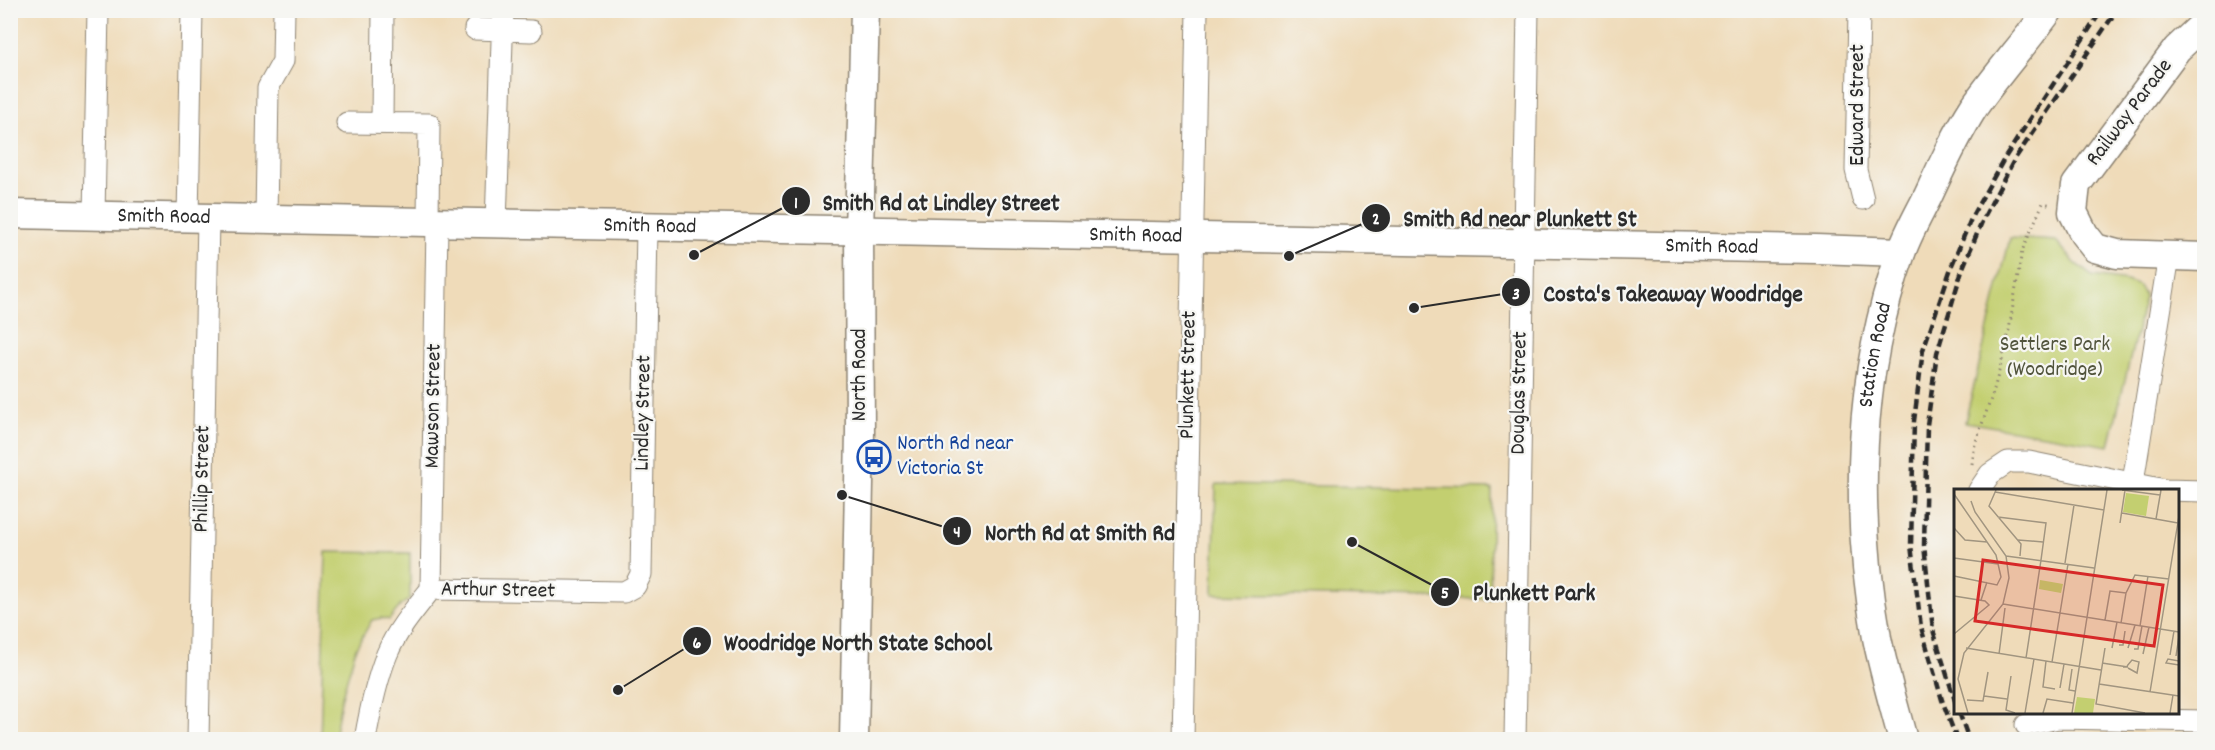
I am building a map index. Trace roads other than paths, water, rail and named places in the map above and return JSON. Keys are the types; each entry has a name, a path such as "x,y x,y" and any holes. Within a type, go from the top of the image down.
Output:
{"street":[{"path":"94,216 98,10"},
{"name":"Phillip Street","path":"192,10 198,218 198,740"},
{"path":"266,220 268,88 283,61 284,10"},
{"path":"347,123 382,123 382,10"},
{"name":"North Road","path":"854,740 860,432 859,231 865,10"},
{"name":"Plunkett Street","path":"1183,740 1197,10"},
{"name":"Douglas Street","path":"1515,740 1528,10"},
{"name":"Edward Street","path":"1859,10 1856,170 1863,199"},
{"name":"Station Road","path":"1903,740 1876,628 1868,562 1862,453 1869,383 1882,319 1901,252 1949,150 1974,107 2049,10"},
{"path":"496,224 503,20"},
{"path":"475,29 503,20 531,31"},
{"name":"Railway Parade","path":"2169,256 2117,254 2095,248 2084,234 2073,212 2076,185 2171,57 2205,24"},
{"name":"Mawson Street","path":"382,123 429,124 433,223 431,589"},
{"name":"Smith Road","path":"10,214 1901,252"},
{"name":"Lindley Street","path":"624,592 635,586 640,574 647,227"},
{"path":"2133,482 2169,256 2205,257"},
{"path":"1984,483 2008,462 2029,462 2161,489"},
{"path":"2179,490 2205,491"},
{"name":"Arthur Street","path":"365,740 388,653 407,620 431,589 624,592"},
{"path":"2026,726 2058,718 2205,722"}],"railway":[{"path":"1957,740 1942,700 1921,627 1911,545 1914,421 1923,350 1952,265 1973,214 2004,159 2102,10"},
{"path":"1954,698 1933,630 1924,545 1927,425 1937,353 1962,270 1984,217 2014,160 2117,10"},
{"path":"1960,714 1969,740"}],"place":[{"name":"Smith Rd at Lindley Street","path":"694,255"},
{"name":"Smith Rd near Plunkett St","path":"1289,256"},
{"name":"Costa's Takeaway Woodridge","path":"1414,308"},
{"name":"North Rd near Victoria St","path":"874,457"},
{"name":"North Rd at Smith Rd","path":"842,495"},
{"name":"Plunkett Park","path":"1352,542"},
{"name":"Woodridge North State School","path":"618,690"}],"park label":[{"name":"Settlers Park (Woodridge)","path":"2055,358"}]}
